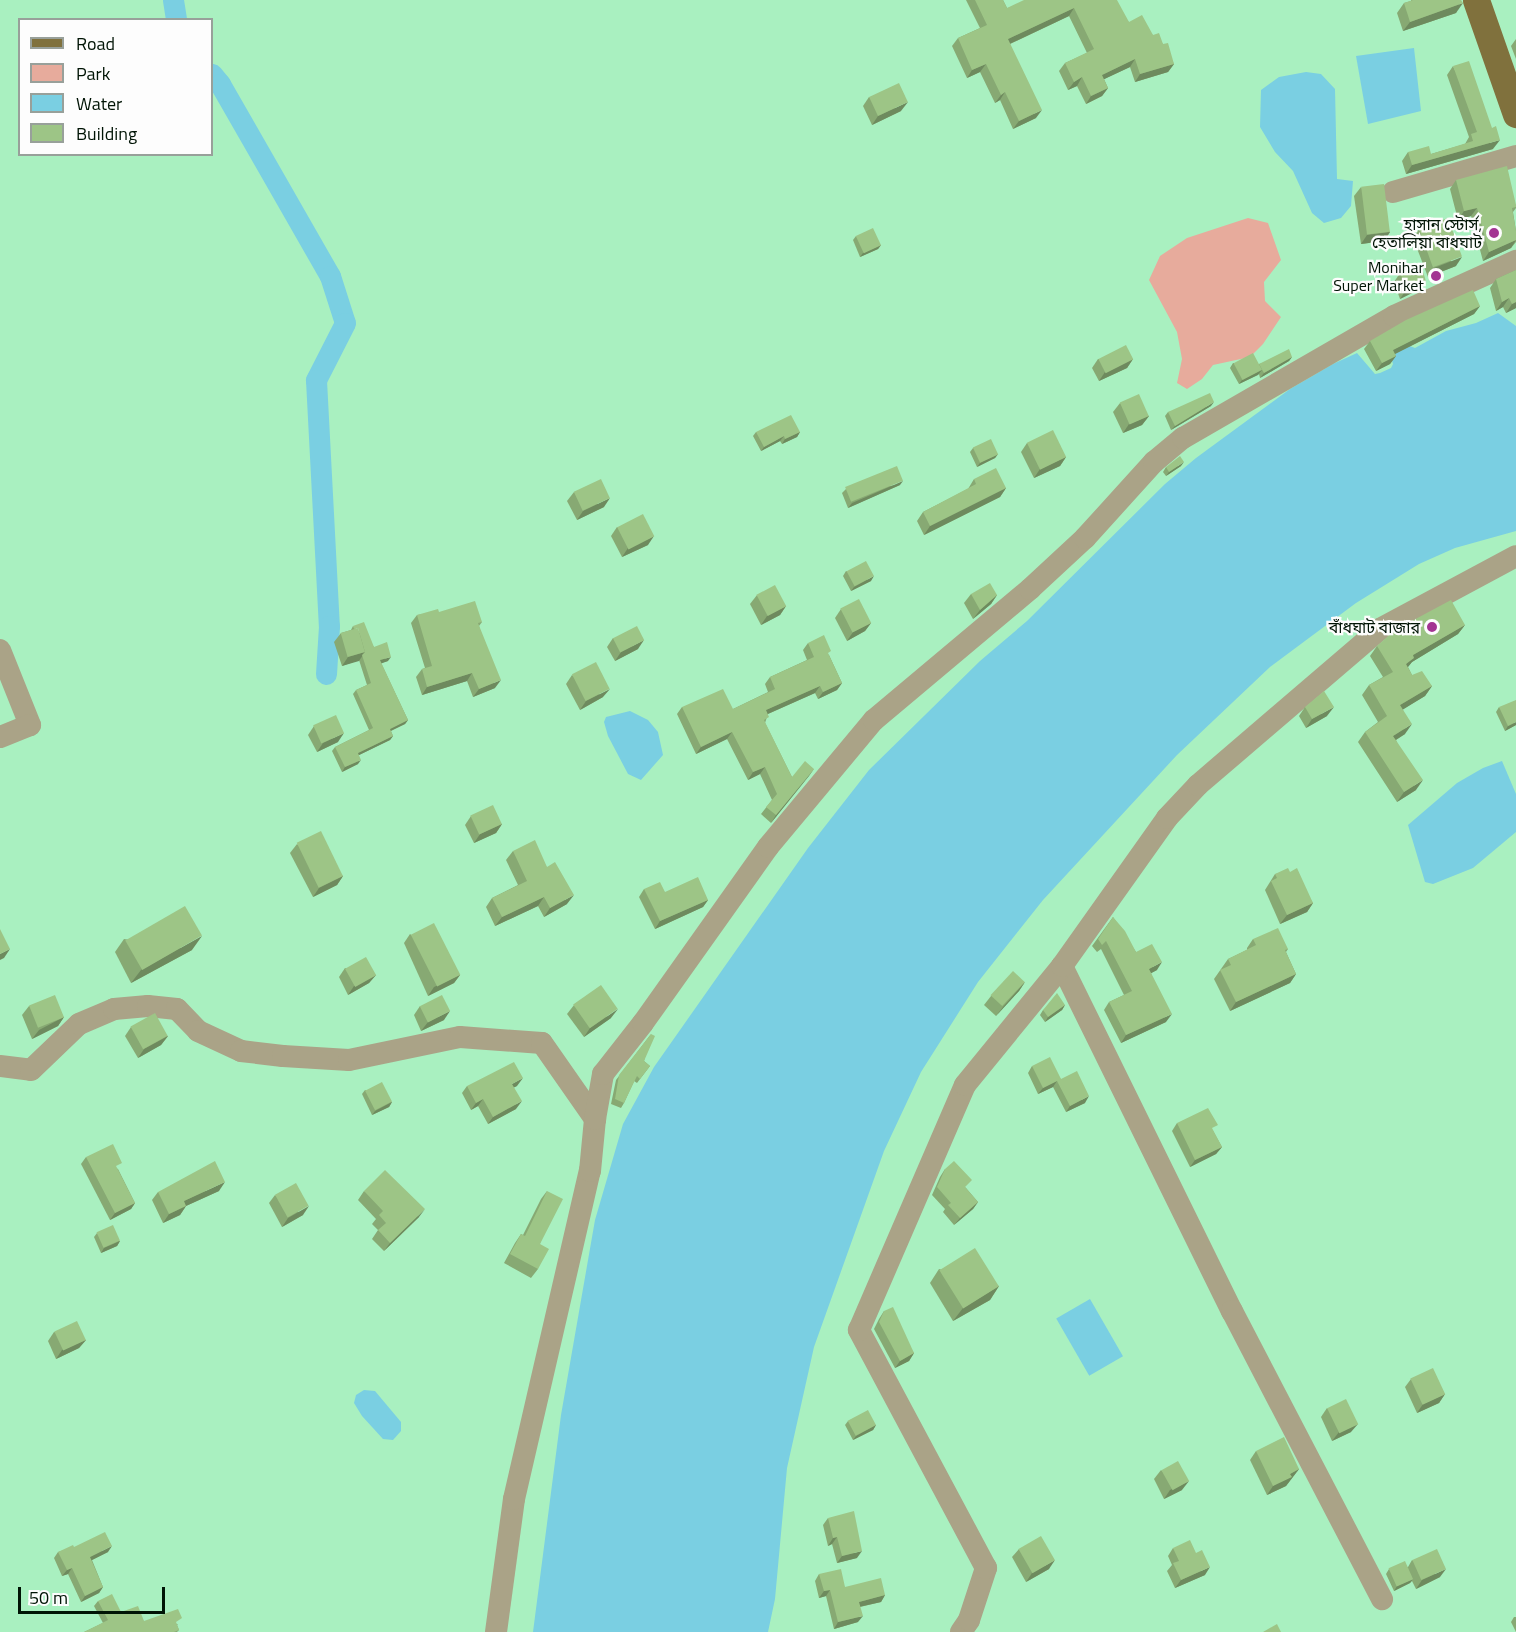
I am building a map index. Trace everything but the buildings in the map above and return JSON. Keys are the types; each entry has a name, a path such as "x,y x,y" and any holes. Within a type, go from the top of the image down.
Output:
{"main road":[{"path":"1476,0 1516,114"}],"street":[{"path":"1393,192 1516,156"},
{"path":"496,1632 514,1499 591,1171 595,1119 603,1074 643,1023 768,847 874,720 1030,589 1085,538 1154,462 1184,438 1394,316 1516,261"},
{"path":"961,1632 969,1620 986,1568 859,1330 965,1085 1062,966 1167,818 1198,785 1380,629 1516,556"},
{"path":"0,650 30,725 0,737"},
{"path":"1062,966 1232,1311 1382,1599"},
{"path":"0,1066 31,1070 79,1024 114,1009 148,1006 177,1009 198,1031 241,1051 283,1056 349,1060 459,1037 542,1043 595,1119"}],"green space":[{"path":"1248,218 1268,223 1281,260 1264,282 1265,301 1281,317 1263,344 1250,357 1213,365 1202,379 1187,389 1177,383 1182,359 1177,332 1149,280 1160,256 1187,238"}],"water":[{"path":"1414,48 1421,111 1368,124 1356,56"},
{"path":"1306,72 1321,74 1335,89 1337,179 1353,181 1351,206 1341,218 1324,223 1312,213 1293,171 1275,152 1260,127 1261,90 1279,77"},
{"path":"1498,313 1516,326 1516,531 1455,548 1419,564 1356,603 1270,667 1177,755 1043,900 978,982 921,1072 884,1151 814,1347 787,1468 775,1599 768,1632 533,1632 561,1415 595,1220 623,1124 654,1067 808,848 869,770 980,661 1027,621 1165,484 1196,458 1290,389 1333,364 1357,353 1375,374 1380,373 1391,368 1393,364 1391,357 1407,345 1415,348 1446,331 1476,323"},
{"path":"630,711 648,720 658,732 663,755 641,780 628,774 608,736 604,722 606,717"},
{"path":"1502,761 1516,794 1516,832 1473,868 1433,884 1425,882 1408,825 1457,783 1483,768"},
{"path":"1090,1299 1123,1356 1089,1376 1056,1318"},
{"path":"364,1390 375,1391 401,1422 401,1431 393,1440 383,1439 362,1416 354,1403 356,1395"}],"waterway":[{"path":"173,0 176,18"},
{"path":"213,75 330,276 345,323 316,380 329,626 326,674"}],"place":[{"name":"হাসান স্টোর্স, হেতালিয়া বাধঘাট","path":"1494,233"},
{"name":"Monihar Super Market","path":"1436,276"},
{"name":"বাঁধঘাট বাজার","path":"1432,627"}]}
